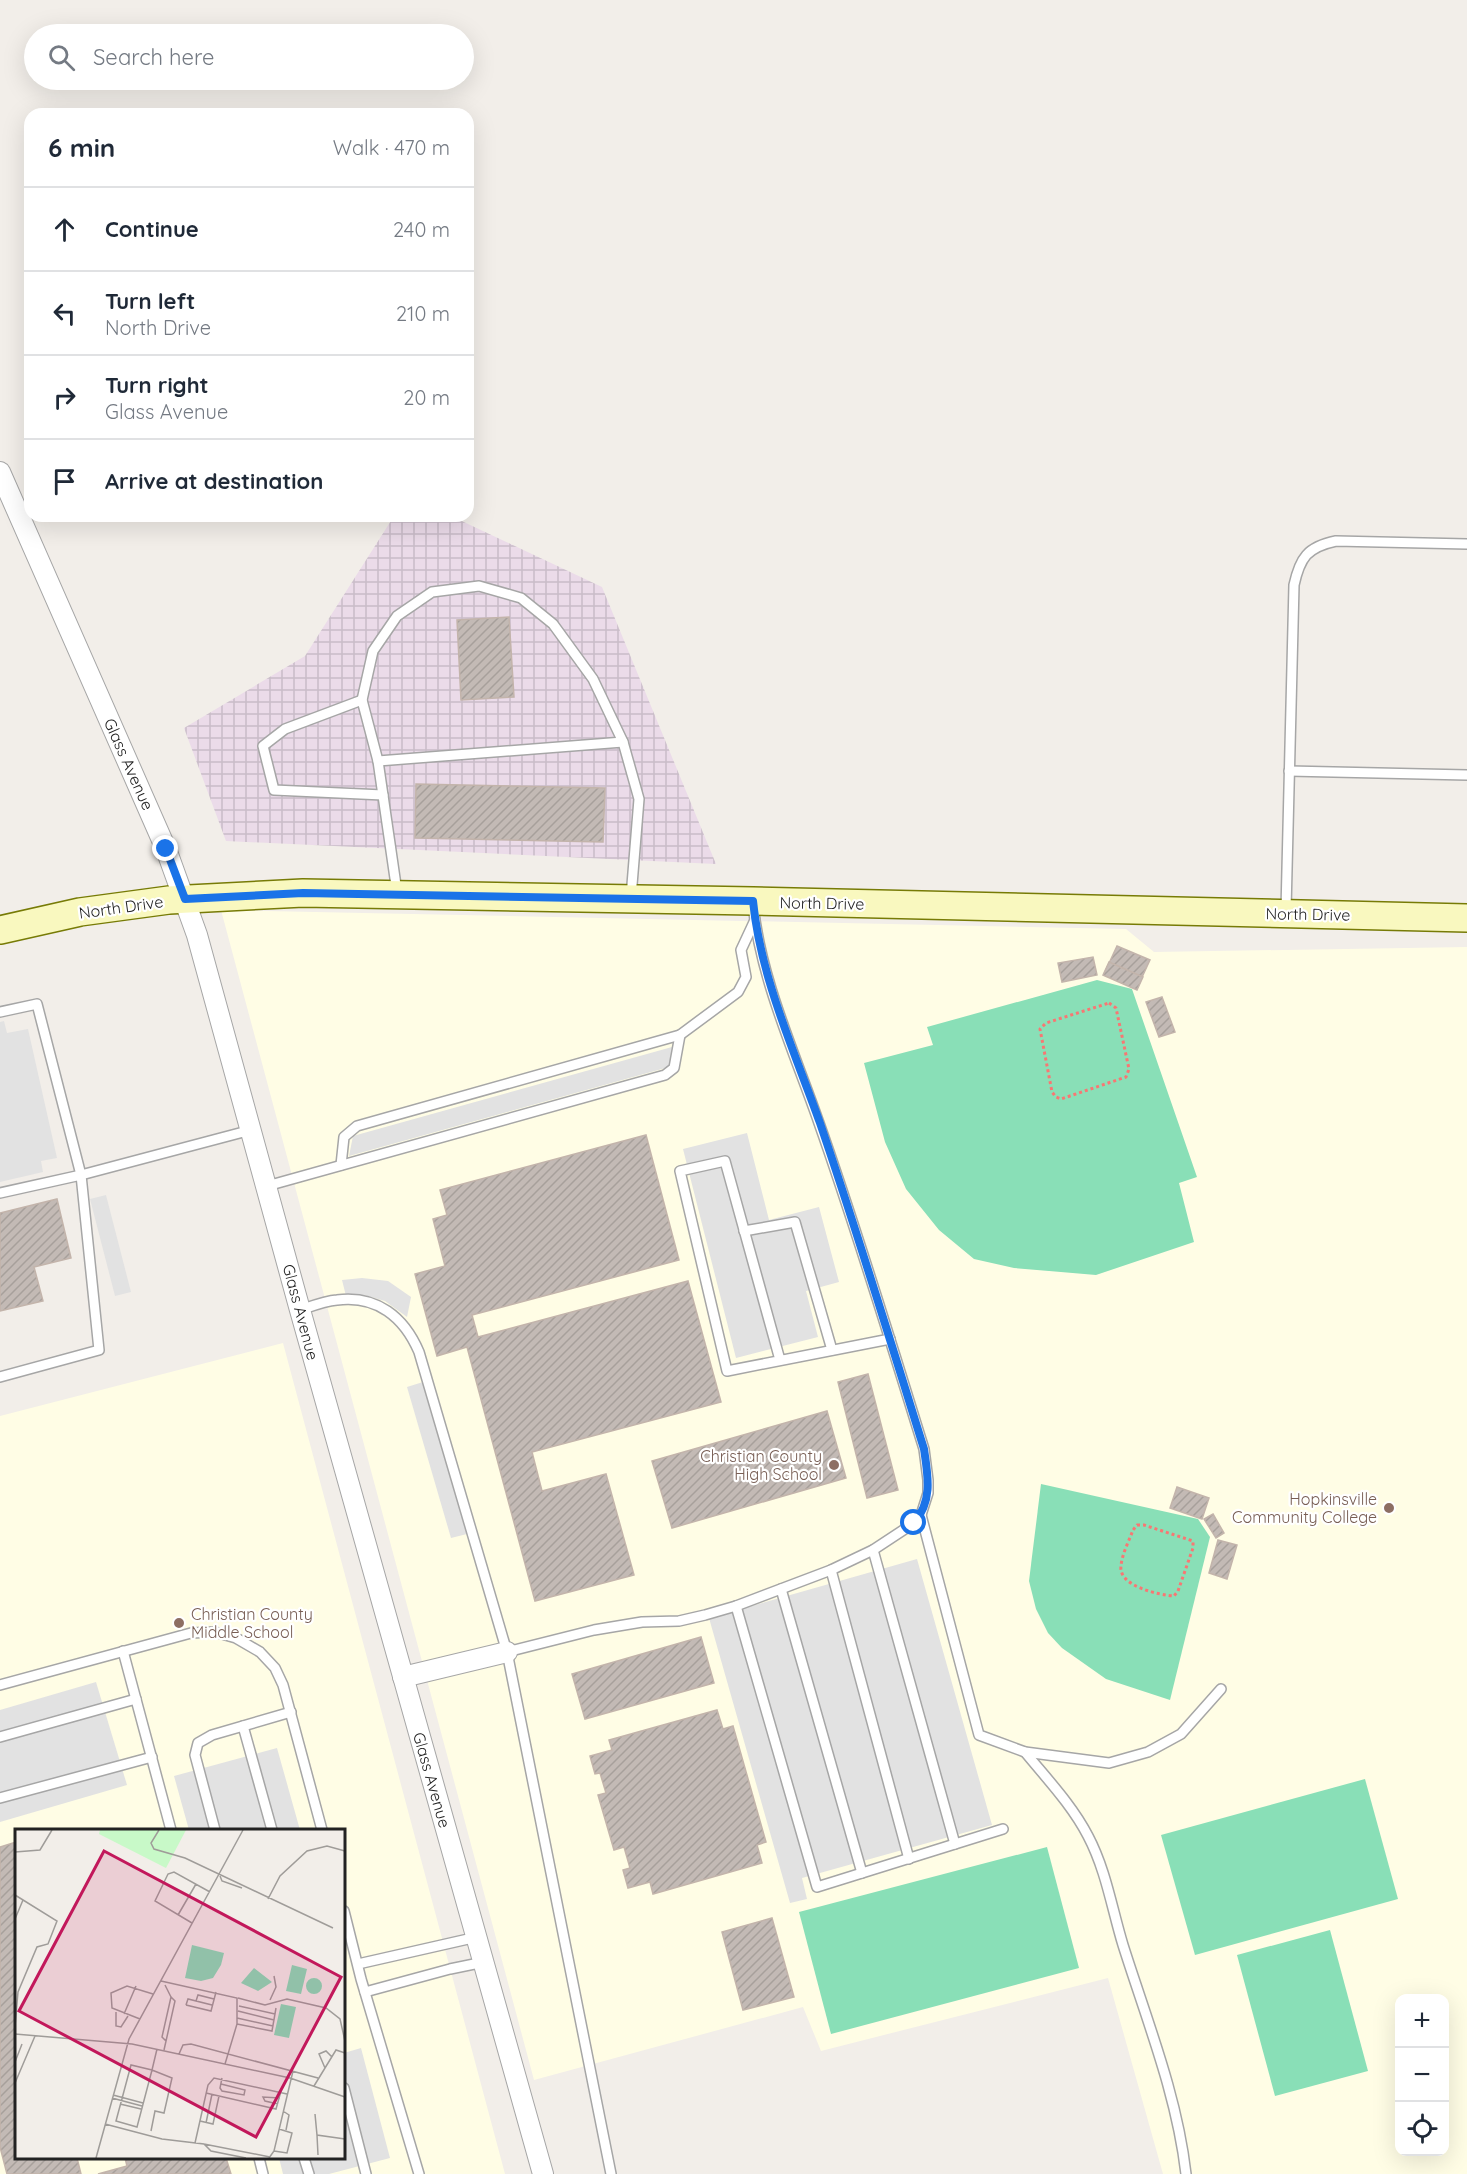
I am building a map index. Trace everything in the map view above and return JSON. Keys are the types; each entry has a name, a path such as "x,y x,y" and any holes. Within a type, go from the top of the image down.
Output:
{"main road":[{"name":"North Drive","path":"0,930 80,912 185,899 303,893 631,899 754,911 1286,914 1467,918"}],"street":[{"name":"Glass Avenue","path":"0,472 161,838 198,935 300,1310 543,2174"},
{"path":"403,1677 507,1652"}],"lane":[{"path":"1286,914 1294,585 1303,558 1312,549 1336,541 1467,544"},
{"path":"397,895 378,761 362,700 373,651 397,616 432,592 479,586 521,598 553,624 593,679 622,742 639,799 631,899"},
{"path":"362,700 285,729 262,746 274,790 383,795"},
{"path":"378,761 622,742"},
{"path":"1289,771 1467,775"},
{"path":"341,1165 344,1137 357,1126 680,1035 738,992 746,977 741,950 754,911"},
{"path":"507,1652 594,1630 642,1622 679,1621 736,1606 831,1570 873,1550 914,1523 925,1506 928,1480 924,1449 820,1124 777,1009 759,946 754,911"},
{"path":"0,1012 37,1004 81,1175 99,1350 0,1377"},
{"path":"267,1186 664,1075 674,1068 680,1035"},
{"path":"0,1193 81,1175 252,1130"},
{"path":"780,1360 725,1161 680,1171 727,1371 890,1339"},
{"path":"744,1232 795,1222 832,1350"},
{"path":"300,1310 335,1300 354,1299 377,1305 388,1311 407,1328 419,1352 507,1652 611,2174"},
{"path":"921,1515 979,1735 1024,1752 1109,1763 1148,1752 1181,1734 1221,1689"},
{"path":"873,1550 955,1844"},
{"path":"831,1570 909,1859"},
{"path":"781,1589 862,1873"},
{"path":"736,1606 817,1887 1003,1829"},
{"path":"0,1685 191,1633 214,1632 236,1638 260,1652 275,1668 283,1685 322,1829"},
{"path":"123,1651 171,1829"},
{"path":"0,1737 136,1699"},
{"path":"215,1829 195,1755 198,1743 212,1735 291,1712"},
{"path":"243,1726 272,1829"},
{"path":"1024,1752 1071,1810 1088,1836 1102,1871 1168,2083 1183,2144 1186,2174"},
{"path":"0,1798 152,1757"},
{"path":"345,1915 365,1992 419,2174"},
{"path":"358,1964 477,1937"},
{"path":"365,1992 484,1962"},
{"path":"345,2092 366,2174"},
{"path":"259,2159 263,2174"},
{"path":"305,2159 309,2174"}],"path":[{"path":"1109,1003 1116,1008 1130,1069 1129,1074 1061,1099 1056,1098 1052,1092 1040,1029 1046,1023 1109,1003"},
{"path":"1137,1525 1187,1538 1193,1541 1193,1548 1179,1591 1174,1596 1130,1584 1124,1578 1120,1568 1133,1530 1137,1525"}],"shaded area":[{"path":"390,522 464,522 602,587 716,864 226,841 184,728 305,656"},
{"name":"Christian County High School","path":"221,910 1126,929 1154,952 1467,947 1467,2174 1163,2174 1108,1978 821,2051 803,2007 534,2080"},
{"path":"4,1021 7,1033 28,1029 57,1158 41,1161 43,1172 0,1182 0,1022"},
{"path":"672,1047 669,1067 349,1156 353,1136"},
{"path":"747,1133 769,1220 819,1207 839,1282 806,1291 818,1337 736,1358 683,1149"},
{"path":"106,1195 131,1292 115,1296 90,1199"},
{"path":"362,1278 388,1281 411,1297 407,1317 385,1301 364,1295 346,1296 342,1280"},
{"name":"Christian County Middle School","path":"283,1343 505,2174 0,2174 0,1416"},
{"path":"423,1382 467,1534 451,1538 407,1387"},
{"path":"917,1559 992,1825 802,1878 807,1899 790,1903 709,1618"},
{"path":"96,1682 127,1785 0,1822 0,1710"},
{"path":"277,1748 300,1829 189,1829 174,1776"},
{"path":"361,2048 390,2158 329,2174 283,2174 279,2159 345,2159 345,2053"}],"green space":[{"path":"1097,980 1132,989 1197,1177 1179,1183 1194,1242 1096,1275 1014,1268 974,1259 939,1230 906,1189 885,1142 864,1063 933,1045 927,1027"},
{"path":"1041,1484 1198,1519 1210,1537 1170,1700 1106,1679 1062,1648 1048,1633 1036,1609 1029,1581"},
{"path":"1365,1779 1398,1899 1195,1955 1161,1835"},
{"path":"1047,1847 1079,1968 831,2034 799,1912"},
{"path":"1330,1930 1368,2071 1275,2096 1237,1955"}],"building":[{"path":"509,617 514,697 461,700 457,620"},
{"path":"416,784 605,788 603,842 415,838"},
{"path":"1117,946 1150,960 1137,988 1104,974"},
{"path":"1093,957 1097,975 1062,982 1058,963"},
{"path":"1109,962 1143,977 1137,990 1103,975"},
{"path":"1162,997 1175,1032 1159,1037 1146,1002"},
{"path":"646,1135 679,1260 472,1315 478,1337 688,1281 721,1402 532,1452 542,1491 606,1474 634,1575 535,1601 467,1347 437,1356 415,1274 445,1266 433,1219 447,1215 440,1190"},
{"path":"57,1199 71,1258 34,1267 43,1301 0,1311 0,1213"},
{"path":"868,1374 898,1490 867,1498 838,1382"},
{"path":"827,1411 846,1478 672,1528 652,1461"},
{"path":"1177,1487 1209,1498 1202,1519 1170,1508"},
{"path":"1213,1514 1224,1533 1216,1538 1204,1519"},
{"path":"1218,1540 1237,1545 1227,1579 1209,1573"},
{"path":"701,1637 714,1683 585,1719 572,1674"},
{"path":"717,1710 723,1729 733,1726 766,1842 757,1845 762,1863 653,1894 650,1882 628,1888 623,1870 630,1868 624,1847 614,1850 598,1795 606,1793 600,1773 595,1774 590,1756 612,1750 609,1740"},
{"path":"15,1842 15,2159 77,2159 81,2174 7,2174 0,2147 0,1847"},
{"path":"772,1918 794,1997 743,2010 722,1932"},
{"path":"125,2159 226,2159 231,2174 98,2174 127,2166"}],"place":[{"name":"Christian County High School","path":"834,1465"},
{"name":"Hopkinsville Community College","path":"1389,1508"},
{"name":"Christian County Middle School","path":"179,1623"}],"route":[{"path":"166,849 185,899 303,893 753,901 759,946 777,1009 820,1124 924,1449 928,1493 921,1515 914,1523"}]}
